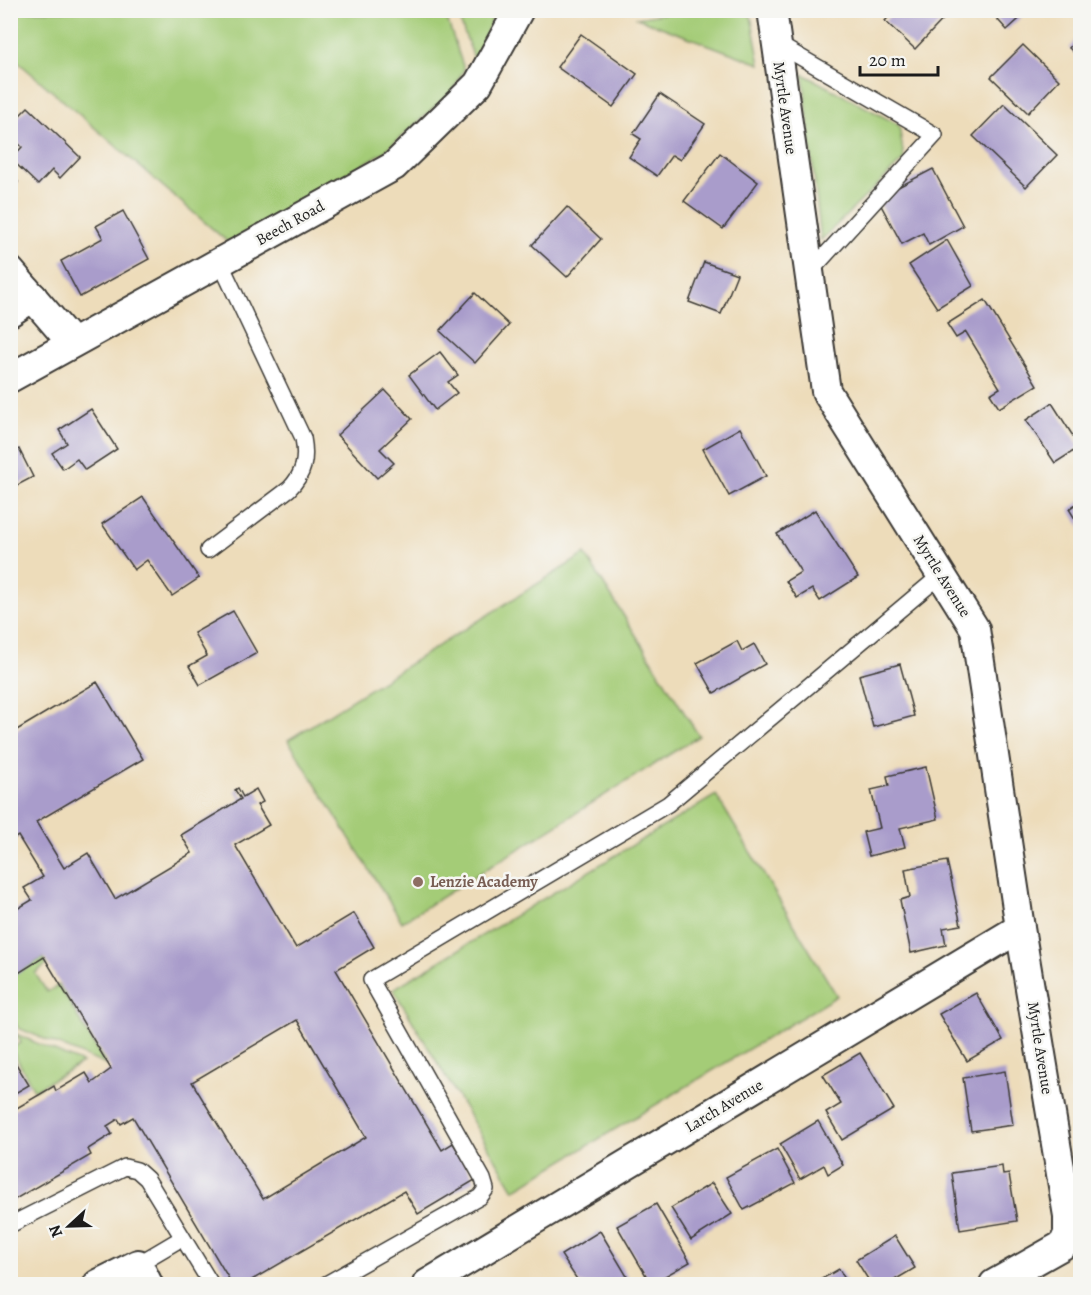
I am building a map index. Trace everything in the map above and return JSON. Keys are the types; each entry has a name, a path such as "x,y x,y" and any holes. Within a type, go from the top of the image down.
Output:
{"street":[{"name":"Beech Road","path":"10,378 394,166 478,84 519,10"},
{"name":"Myrtle Avenue","path":"772,10 826,391 975,629 1020,928 1068,1216 1074,1236"},
{"path":"10,272 22,304 72,343"},
{"name":"Larch Avenue","path":"427,1284 1020,928"},
{"path":"994,1284 1050,1254 1074,1236"},
{"path":"98,1284 143,1274"}],"lane":[{"path":"776,43 935,135 809,273"},
{"path":"208,550 289,489 301,477 306,454 303,438 220,262"},
{"path":"326,1284 480,1197 486,1188 371,980 668,804 941,575"},
{"path":"10,1225 125,1167 137,1170 147,1179 211,1284"},
{"path":"143,1274 182,1238"}],"green space":[{"path":"444,10 464,69 453,91 384,152 229,243 11,56 11,11"},
{"path":"685,10 743,11 751,16 760,64 637,18"},
{"path":"456,11 475,11 492,18 476,63"},
{"path":"803,74 899,125 904,159 821,240"},
{"path":"585,554 699,736 402,922 288,740"},
{"path":"716,795 837,996 514,1190 393,989"},
{"path":"43,958 46,965 35,973 47,992 59,985 106,1065 18,1028 11,1013 10,962 17,973"},
{"path":"16,1034 82,1063 34,1090 11,1048 21,1043"}],"building":[{"path":"895,10 952,10 915,49 885,21"},
{"path":"989,10 1029,10 1007,30"},
{"path":"581,34 637,74 613,107 557,67"},
{"path":"1080,35 1080,58 1069,48"},
{"path":"1023,45 1059,80 1028,113 991,77"},
{"path":"660,94 705,124 680,160 672,155 657,176 629,157 641,139 633,134"},
{"path":"1004,104 1057,155 1026,187 973,136"},
{"path":"28,107 80,157 60,178 52,170 38,185 11,159 22,147 10,135 10,125"},
{"path":"720,153 758,182 723,229 684,201"},
{"path":"933,169 963,226 929,245 923,233 902,244 877,198"},
{"path":"10,174 18,182 10,189"},
{"path":"567,207 601,239 567,277 532,245"},
{"path":"123,211 149,259 80,297 61,261 103,238 96,226"},
{"path":"947,240 973,286 937,308 909,265"},
{"path":"704,262 737,274 721,314 689,302"},
{"path":"475,293 509,325 475,363 440,331"},
{"path":"985,300 1037,385 999,408 990,394 1000,388 966,332 956,338 947,324"},
{"path":"440,352 458,375 448,382 457,393 435,410 409,375"},
{"path":"385,390 412,419 380,449 394,463 377,478 337,435"},
{"path":"1052,403 1080,447 1055,463 1026,420"},
{"path":"91,409 117,449 85,470 77,459 63,469 52,453 67,443 59,430"},
{"path":"740,428 766,476 729,496 703,449"},
{"path":"19,449 33,477 10,489 10,454"},
{"path":"143,497 199,578 172,596 147,560 134,570 102,524"},
{"path":"1080,501 1080,527 1069,509"},
{"path":"815,510 858,577 820,601 812,589 797,598 786,581 801,572 777,534"},
{"path":"233,611 257,653 200,685 189,666 207,656 194,633"},
{"path":"737,641 742,651 754,644 765,664 714,693 697,663"},
{"path":"900,664 914,716 873,727 859,675"},
{"path":"97,682 143,759 36,822 64,868 88,853 115,899 192,853 181,835 241,799 235,790 238,788 243,797 256,789 263,802 257,805 269,825 235,845 296,948 354,913 374,947 336,970 442,1150 453,1143 475,1180 418,1214 404,1191 245,1284 232,1284 133,1117 121,1124 118,1119 107,1126 112,1134 88,1149 91,1155 12,1201 10,1112 54,1086 56,1091 86,1073 92,1083 111,1069 44,957 17,974 10,962 10,909 12,912 32,900 24,888 43,877 18,836 10,841 10,734","holes":["297,1020 366,1137 263,1199 192,1082"]},
{"path":"926,767 938,819 900,828 905,847 869,856 863,832 880,828 871,790 889,786 887,776"},
{"path":"947,861 961,925 943,928 946,945 911,953 900,900 910,897 905,869"},
{"path":"976,993 1003,1040 967,1061 939,1014"},
{"path":"860,1053 894,1109 842,1140 826,1113 841,1104 823,1075"},
{"path":"10,1054 29,1085 10,1096"},
{"path":"1005,1071 1013,1125 971,1131 963,1078"},
{"path":"818,1121 843,1165 828,1174 824,1165 800,1179 780,1144"},
{"path":"777,1149 795,1183 744,1210 726,1177"},
{"path":"1002,1166 1003,1175 1009,1174 1017,1221 960,1230 952,1173"},
{"path":"712,1183 732,1214 691,1240 671,1208"},
{"path":"656,1204 690,1262 651,1284 617,1226"},
{"path":"600,1231 631,1283 580,1284 561,1255"},
{"path":"895,1236 915,1268 888,1284 871,1284 856,1260"},
{"path":"839,1269 848,1284 813,1284"}],"place":[{"name":"Lenzie Academy","path":"418,882"}]}
